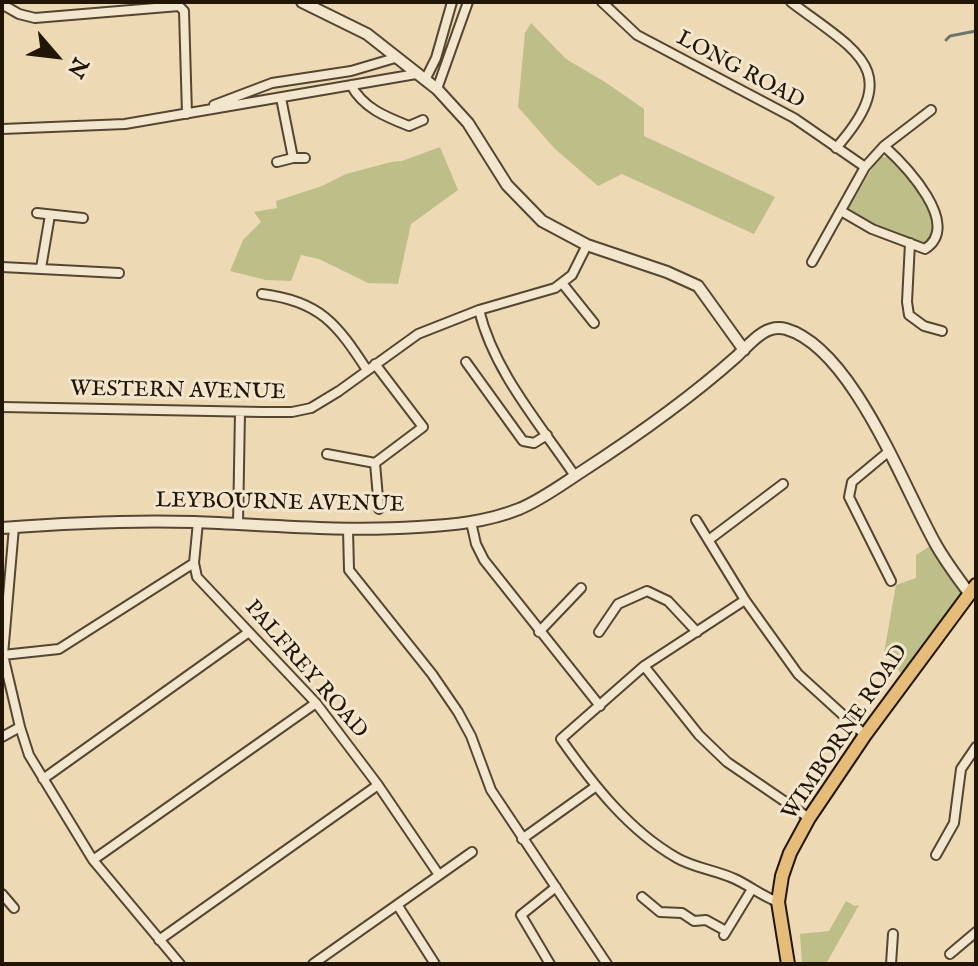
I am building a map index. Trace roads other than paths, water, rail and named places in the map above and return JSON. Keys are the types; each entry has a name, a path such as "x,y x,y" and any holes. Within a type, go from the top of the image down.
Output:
{"main road":[{"name":"WIMBORNE ROAD","path":"788,964 778,902 790,853 809,818 865,735 974,592"}],"street":[{"path":"302,2 360,30 437,89 468,123 499,175 518,199 553,229 587,245 698,286 744,350"},
{"path":"2,129 125,124 351,85 420,77 436,58 452,2"},
{"path":"437,89 468,2"},
{"name":"LONG ROAD","path":"602,2 637,35 794,118 865,167"},
{"path":"791,2 848,46 865,64 872,84 868,104 857,125 836,148"},
{"path":"5,6 35,18 179,6 184,11 187,114"},
{"path":"199,112 272,83 351,71 395,58"},
{"path":"351,85 357,97 380,114 409,126 423,120"},
{"path":"281,98 293,158"},
{"path":"812,262 865,167 884,146 931,110"},
{"path":"841,211 872,229 925,249 937,238 939,226 936,213 908,169 884,146"},
{"path":"277,162 305,158"},
{"path":"37,213 83,218"},
{"path":"41,268 50,215"},
{"path":"910,243 909,315 924,326 942,331"},
{"path":"587,245 575,269 562,283 594,323"},
{"path":"2,267 119,273"},
{"name":"WESTERN AVENUE","path":"2,407 240,412 292,412 311,408 418,334 562,283"},
{"path":"262,294 283,296 305,304 330,319 423,427 375,463 327,454"},
{"path":"479,310 491,349 575,476"},
{"name":"LEYBOURNE AVENUE","path":"2,528 98,522 198,522 348,529 409,528 497,517 521,508 622,446 772,328 789,330 806,339 829,360 848,382 888,452"},
{"path":"466,362 523,441 534,443 547,435"},
{"path":"238,524 240,412"},
{"path":"891,581 849,497 852,482 888,452 935,543 974,592"},
{"path":"375,463 379,509"},
{"path":"768,482 775,491"},
{"path":"710,539 783,484"},
{"path":"696,520 745,600 807,684 865,735"},
{"path":"3,655 59,649 194,563 198,522"},
{"path":"471,522 480,553 600,706"},
{"path":"14,527 3,655 29,755 93,860 180,964"},
{"path":"348,529 349,570 432,674 458,712 471,736 491,790 607,964"},
{"path":"695,537 704,530"},
{"name":"PALFREY ROAD","path":"194,563 197,577 316,703 378,785 439,875"},
{"path":"539,632 581,588"},
{"path":"599,632 618,604 647,591 668,601 697,632"},
{"path":"745,600 644,666 561,739 595,787 649,838 678,859 737,879 778,902"},
{"path":"43,779 249,632"},
{"path":"644,666 699,735 727,762 809,818"},
{"path":"93,860 316,703"},
{"path":"2,737 20,727"},
{"path":"936,855 954,823 961,769 976,747"},
{"path":"159,940 378,785"},
{"path":"522,839 595,787"},
{"path":"313,964 472,852"},
{"path":"550,964 521,915 556,887"},
{"path":"642,897 660,912 682,913 694,921 706,920 725,934 752,889"},
{"path":"2,894 14,908"},
{"path":"398,906 435,964"},
{"path":"950,954 976,932"},
{"path":"891,964 893,934"}],"waterway":[{"path":"946,40 950,36 976,31"}]}
